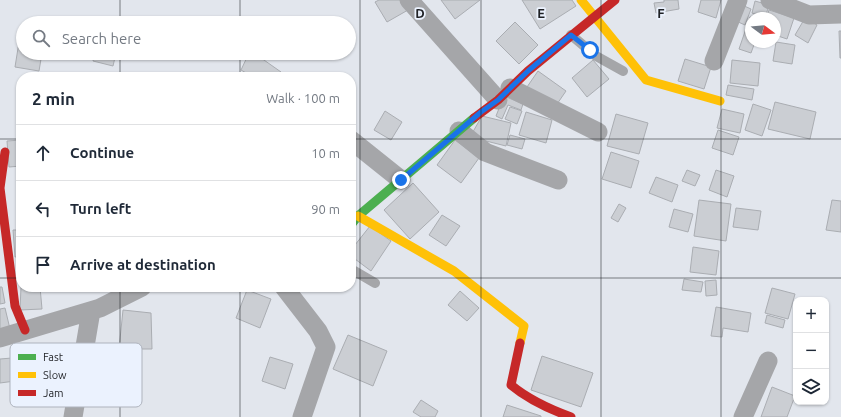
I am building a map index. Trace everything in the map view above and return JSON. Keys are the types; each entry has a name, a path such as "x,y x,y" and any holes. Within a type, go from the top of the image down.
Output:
{"street":[{"path":"409,0 504,94 598,132"},
{"path":"581,0 646,80 720,101"},
{"path":"356,219 504,94 528,71 614,0"},
{"path":"714,61 738,0"},
{"path":"770,0 809,15 841,14"},
{"path":"459,131 485,152 558,180"},
{"path":"356,144 401,180"},
{"path":"5,152 0,188 3,216 15,306 25,330"},
{"path":"358,216 454,271 524,326 511,385 521,394 547,408 571,417"},
{"path":"0,338 100,308 132,292"},
{"path":"288,292 318,331 326,347 302,417"},
{"path":"86,343 91,311"},
{"path":"743,417 768,361"},
{"path":"73,417 75,407"}],"lane":[{"path":"571,35 596,56 623,71"},
{"path":"356,272 375,283"}],"building":[{"path":"379,0 402,0 408,10 387,22 375,2"},
{"path":"441,0 480,0 455,19"},
{"path":"522,0 572,0 576,6 540,29"},
{"path":"664,0 678,0 679,9 656,13 654,3 664,2"},
{"path":"701,0 721,0 716,18 698,12"},
{"path":"755,1 769,5 767,12 752,12"},
{"path":"742,5 751,9 750,12 745,12 745,25 736,21"},
{"path":"781,14 794,18 787,39 781,37"},
{"path":"805,18 817,25 808,43 795,35"},
{"path":"515,22 538,45 519,64 496,41"},
{"path":"839,31 841,31 841,58 840,58"},
{"path":"745,32 745,48 753,48 751,53 739,49"},
{"path":"781,43 795,45 792,64 773,61 775,48 781,48"},
{"path":"685,59 711,67 704,89 678,81"},
{"path":"16,60 41,60 39,71 15,67"},
{"path":"93,60 114,60 113,66"},
{"path":"246,60 264,60 281,72 244,72 241,70"},
{"path":"593,60 609,79 587,97 572,78"},
{"path":"732,60 760,63 758,86 730,83"},
{"path":"538,71 566,91 555,107 527,87"},
{"path":"728,85 754,89 752,100 726,95"},
{"path":"504,96 523,104 521,110 508,105 502,119 496,116"},
{"path":"775,102 816,112 810,139 768,129"},
{"path":"753,104 771,110 762,136 745,130"},
{"path":"510,107 522,111 517,124 505,119"},
{"path":"722,109 744,114 740,133 717,128"},
{"path":"385,111 402,122 391,140 374,130"},
{"path":"526,112 552,120 546,143 519,135"},
{"path":"616,114 648,123 639,154 607,146"},
{"path":"482,116 511,123 506,146 470,137"},
{"path":"718,130 739,137 733,155 712,148"},
{"path":"510,135 525,139 522,149 507,145"},
{"path":"16,140 16,166 9,167 7,141"},
{"path":"455,140 479,158 461,183 437,165"},
{"path":"611,152 639,161 631,188 602,179"},
{"path":"687,170 700,175 695,186 682,181"},
{"path":"716,170 734,176 727,197 709,190"},
{"path":"656,177 678,185 672,202 649,193"},
{"path":"413,183 439,212 410,239 384,210"},
{"path":"699,200 731,204 726,241 694,236"},
{"path":"832,200 841,201 841,232 826,230"},
{"path":"619,204 626,208 618,222 611,218"},
{"path":"736,208 761,211 758,230 733,227"},
{"path":"674,209 693,214 688,232 669,227"},
{"path":"442,215 460,226 446,246 429,235"},
{"path":"370,226 391,241 371,271 356,260 356,244"},
{"path":"13,230 16,230 15,257"},
{"path":"693,247 719,251 716,275 690,272"},
{"path":"684,279 703,282 701,292 682,290"},
{"path":"716,280 717,295 706,296 705,281"},
{"path":"0,287 2,287 5,303 0,304"},
{"path":"772,288 795,294 788,319 765,313"},
{"path":"460,291 479,308 467,321 448,305"},
{"path":"21,292 40,292 42,309 20,310"},
{"path":"246,292 252,292 271,299 260,328 236,318"},
{"path":"716,307 751,313 748,332 723,328 722,337 711,336"},
{"path":"5,308 10,329 0,332 0,309"},
{"path":"123,310 151,313 152,349 142,349 142,343 120,343"},
{"path":"767,315 785,320 783,328 765,323"},
{"path":"348,335 387,351 373,386 333,369"},
{"path":"542,356 593,373 581,407 531,390"},
{"path":"270,357 293,364 285,389 262,381"},
{"path":"10,358 10,382 0,383 0,359"},
{"path":"772,387 793,395 793,401 787,417 761,417"},
{"path":"421,400 438,411 435,417 421,417 413,412"},
{"path":"507,405 541,416 541,417 503,417"}],"traffic: fast":[{"path":"356,219 474,118"}],"traffic: slow":[{"path":"581,0 646,80 720,101"},
{"path":"358,216 454,271 524,326 520,343"}],"traffic: jam":[{"path":"474,118 498,100 528,71 615,0"},
{"path":"5,152 0,188 15,306 25,330"},
{"path":"520,343 511,385 540,404 571,417"}],"route":[{"path":"401,180 481,112 498,100 528,71 571,35 590,50"}]}
